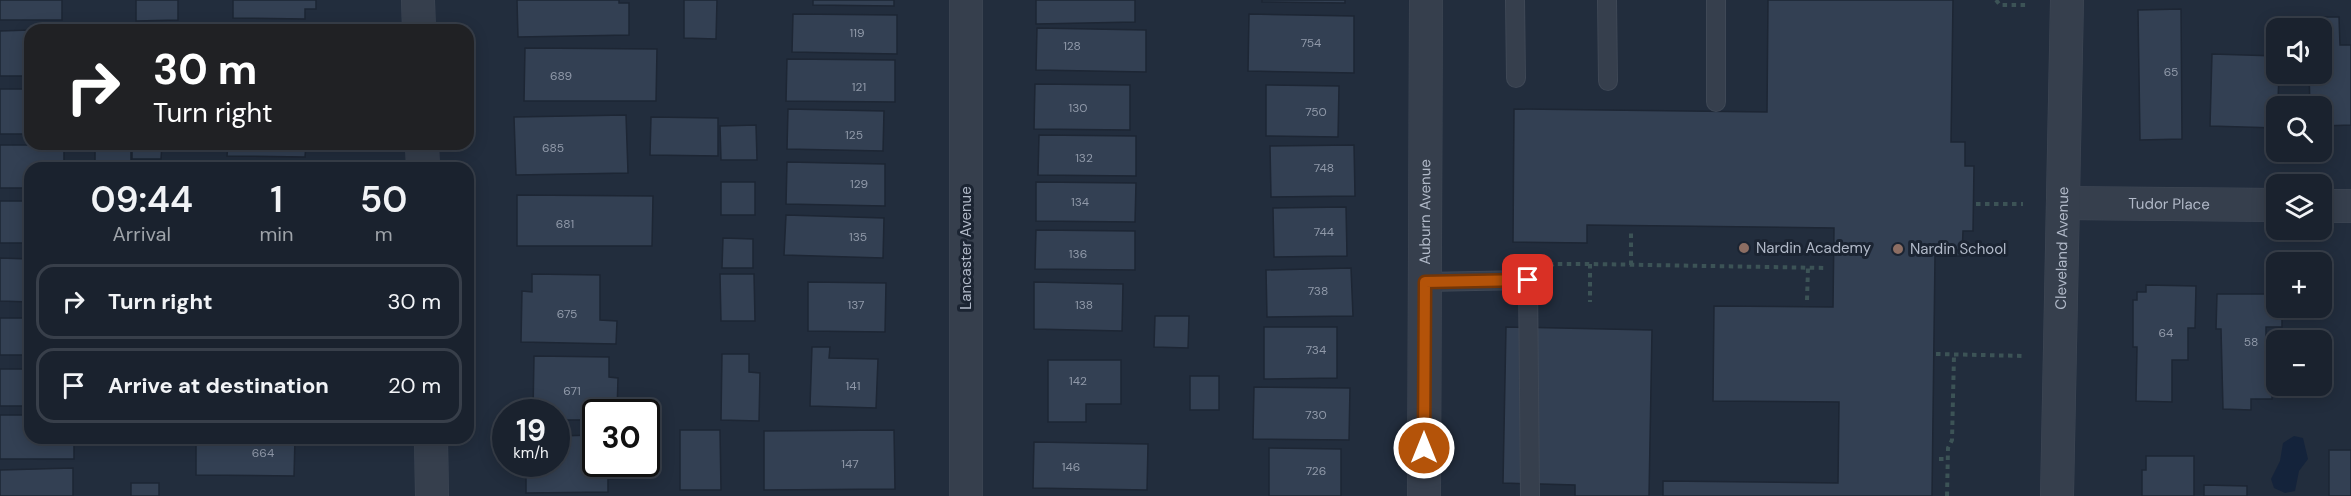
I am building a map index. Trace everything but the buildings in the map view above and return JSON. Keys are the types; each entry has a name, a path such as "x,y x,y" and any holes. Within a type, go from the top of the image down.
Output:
{"street":[{"path":"418,0 419,24"},
{"name":"Lancaster Avenue","path":"966,0 966,496"},
{"name":"Auburn Avenue","path":"1424,496 1426,0"},
{"name":"Cleveland Avenue","path":"2057,496 2067,0"},
{"name":"Tudor Place","path":"2063,203 2266,206"},
{"path":"2332,206 2351,206"},
{"path":"431,444 432,496"}],"lane":[{"path":"1515,0 1516,78"},
{"path":"1607,0 1608,81"},
{"path":"1716,0 1716,102"},
{"path":"1425,282 1528,280 1530,490"}],"path":[{"path":"1996,0 2000,5 2025,5"},
{"path":"1976,204 2023,204"},
{"path":"1631,229 1631,265"},
{"path":"1553,264 1827,268"},
{"path":"1590,264 1590,302"},
{"path":"1807,300 1808,268"},
{"path":"1936,354 2035,356"},
{"path":"1947,496 1948,448 1952,440 1954,355"},
{"path":"1939,459 1948,459"}],"water":[{"path":"2294,436 2303,438 2308,459 2299,471 2295,491 2285,493 2274,488 2271,479 2280,461 2283,443"}],"place":[{"name":"Nardin Academy","path":"1744,248"},
{"name":"Nardin School","path":"1898,249"}],"route":[{"path":"1424,448 1425,282 1528,280"}]}
